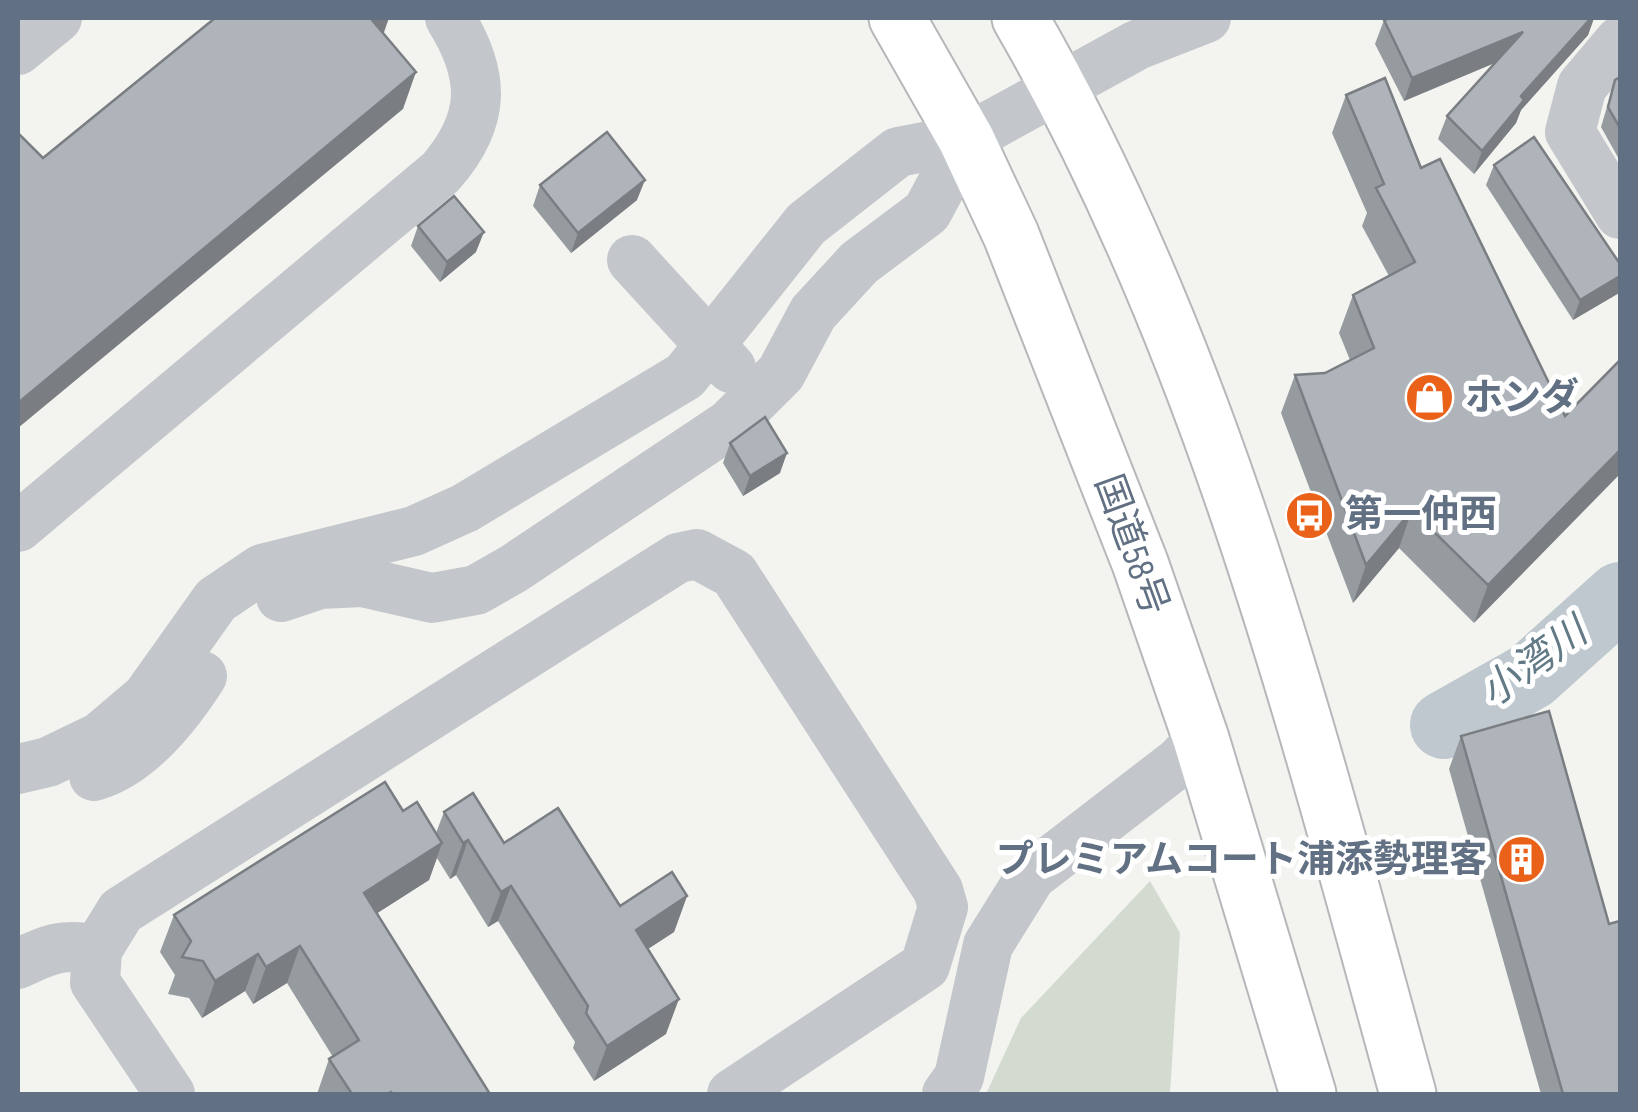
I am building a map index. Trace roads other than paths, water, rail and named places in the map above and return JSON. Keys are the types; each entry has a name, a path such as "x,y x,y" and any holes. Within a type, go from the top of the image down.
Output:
{"highway":[{"name":"国道58号","path":"897,18 966,139 1034,288 1201,738 1308,1094"},
{"path":"1020,18 1118,198 1200,401 1298,712 1408,1094"}],"street":[{"path":"18,50 58,18"},
{"path":"18,527 442,172 465,144 476,115 473,60 450,18"},
{"path":"18,769 48,762 100,737 148,696 216,600 262,569 414,530 465,508 685,376 806,224 898,152 966,139 1136,46 1206,18"},
{"path":"1620,41 1582,86 1570,132 1620,214"},
{"path":"18,796 107,772 158,734 234,628 254,609 320,584 362,582 432,598 476,590 730,424 781,373 812,312 859,263 927,212 966,139"},
{"path":"632,260 712,342 754,400"},
{"path":"170,1094 95,982 97,950 121,911 678,558 697,554 734,574 938,890 942,907 926,966 732,1094"},
{"path":"947,1094 959,1077 988,945 1031,876 1180,762 1201,738"},
{"path":"18,964 48,949 72,944 97,950"}],"waterway":[{"name":"小湾川","path":"1444,725 1531,676 1620,596"}],"place":[{"name":"ホンダ","path":"1430,398"},
{"name":"第一仲西","path":"1310,515"},
{"name":"プレミアムコート浦添勢理客","path":"1522,860"}]}
